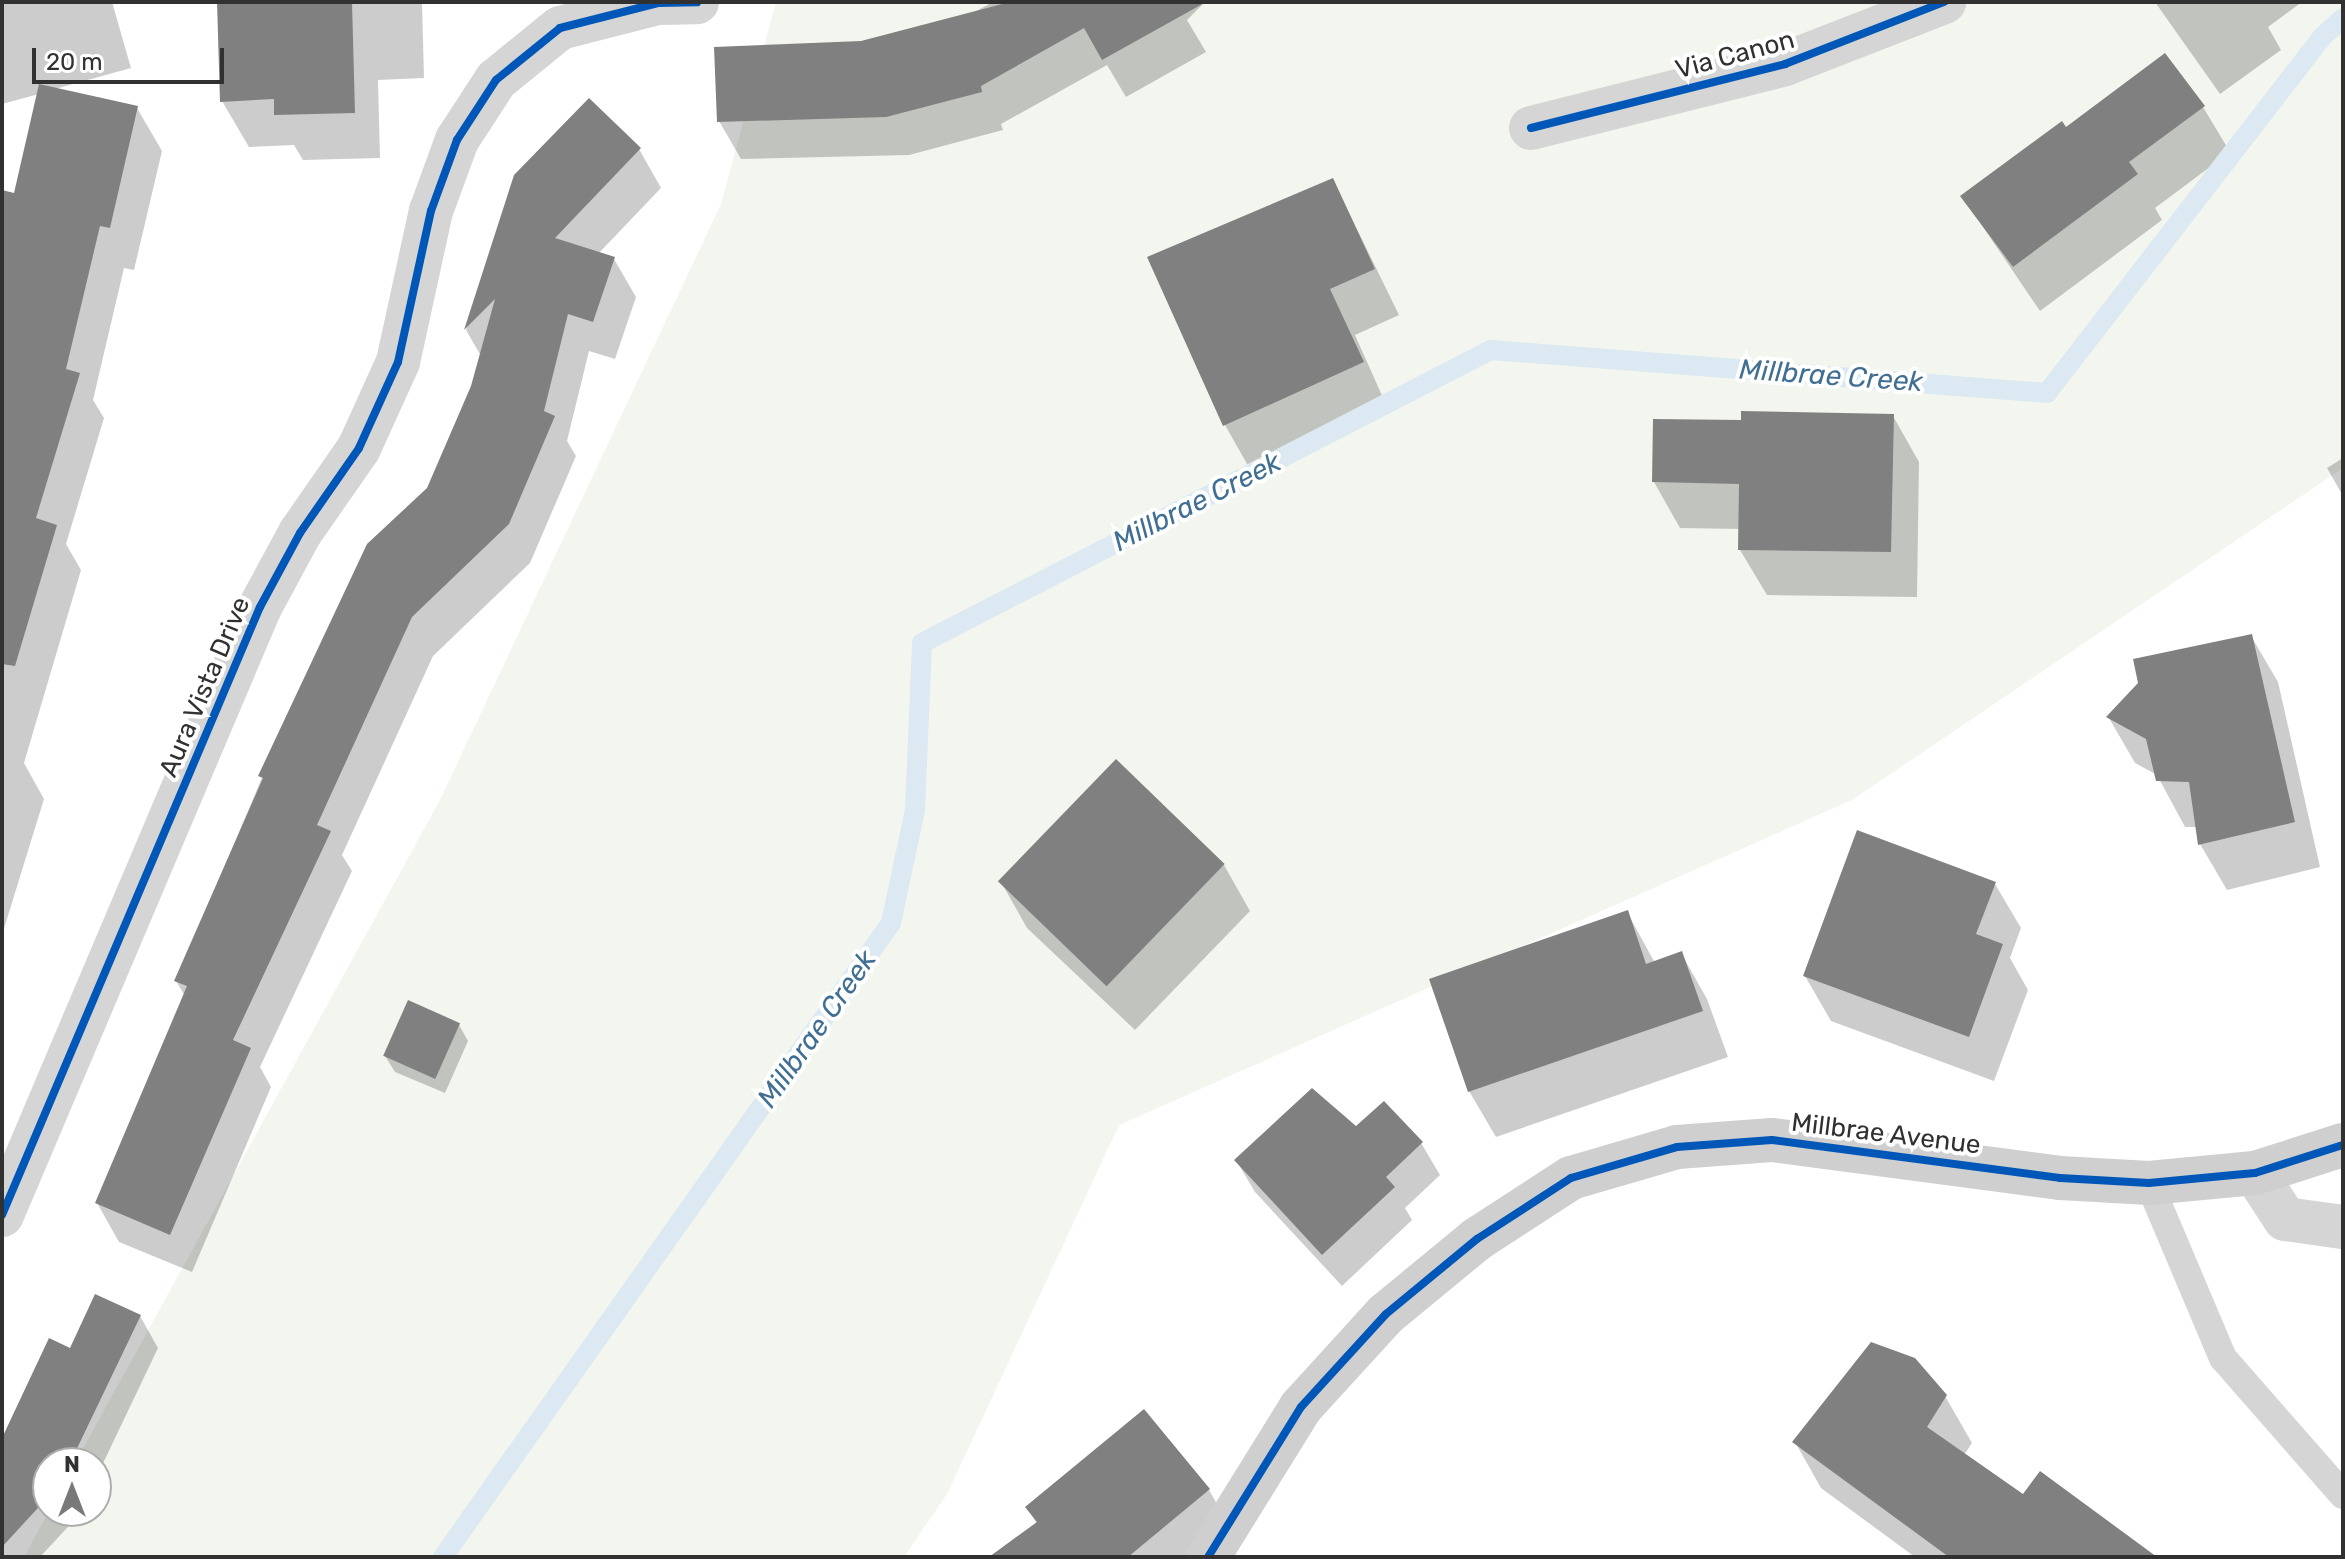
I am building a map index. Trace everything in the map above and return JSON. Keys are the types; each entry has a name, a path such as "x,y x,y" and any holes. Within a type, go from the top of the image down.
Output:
{"street":[{"name":"Aura Vista Drive","path":"2,1215 260,607 300,533 359,448 398,362 431,211 457,140 496,80 560,28 658,3 697,2"},
{"name":"Via Canon","path":"1531,128 1785,64 1944,2"},
{"name":"Millbrae Avenue","path":"1208,1557 1301,1407 1386,1314 1477,1239 1571,1178 1677,1147 1772,1140 2060,1178 2149,1183 2255,1173 2343,1145"},
{"path":"2255,1173 2285,1219 2343,1227"}],"lane":[{"path":"2149,1183 2223,1358 2343,1495"}],"shaded area":[{"path":"776,2 2343,2 2343,468 1852,800 1119,1125 947,1494 904,1557 24,1557 40,1527 112,1527 112,1447 84,1447 440,800 721,204"}],"building":[{"path":"217,2 352,2 355,113 274,115 274,99 220,102"},
{"path":"1010,2 1206,2 1102,60 1084,28 981,86 982,92 886,117 717,122 714,47 861,41"},
{"path":"2165,53 2205,106 2129,162 2138,174 2013,267 1960,196 2062,121 2066,127"},
{"path":"39,84 138,106 110,228 100,226 66,369 80,373 36,518 57,525 15,666 2,664 2,190 14,193"},
{"path":"589,98 641,148 555,238 615,257 593,322 568,314 544,411 555,416 509,524 412,617 317,825 331,831 233,1040 251,1048 170,1235 95,1203 187,986 174,981 263,778 258,776 367,544 427,488 471,386 495,299 464,330 514,175"},
{"path":"1333,178 1375,269 1330,289 1364,362 1223,426 1147,257"},
{"path":"1741,411 1894,414 1891,552 1738,550 1739,484 1652,482 1653,419 1741,420"},
{"path":"2252,634 2295,822 2198,845 2189,782 2156,781 2146,739 2106,717 2138,683 2133,659"},
{"path":"1116,759 1225,864 1107,986 998,881"},
{"path":"1857,830 1996,882 1976,934 2003,944 1969,1037 1803,976"},
{"path":"1628,910 1646,964 1682,951 1703,1011 1468,1092 1429,979"},
{"path":"408,1000 460,1023 435,1079 383,1056"},
{"path":"1312,1088 1356,1126 1384,1101 1423,1142 1386,1177 1395,1187 1322,1255 1234,1160"},
{"path":"95,1294 141,1315 78,1447 32,1447 32,1514 2,1547 2,1438 49,1338 70,1348"},
{"path":"1871,1342 1915,1358 1947,1395 1927,1427 2023,1494 2040,1471 2157,1557 1949,1557 1792,1442"},
{"path":"1144,1409 1210,1489 1128,1557 989,1557 1037,1522 1025,1507"}],"waterway":[{"name":"Millbrae Creek","path":"443,1557 891,923 915,810 922,643 1491,350 2047,393 2322,37 2343,18"}],"cycle path":[{"path":"2,1215 260,607 300,533 359,448 398,362 431,211 457,140 496,80 560,28 658,3 697,2"},
{"path":"1531,128 1785,64 1944,2"},
{"path":"1208,1557 1301,1407 1386,1314 1477,1239 1571,1178 1677,1147 1772,1140 2060,1178 2149,1183 2255,1173 2343,1145"}]}
